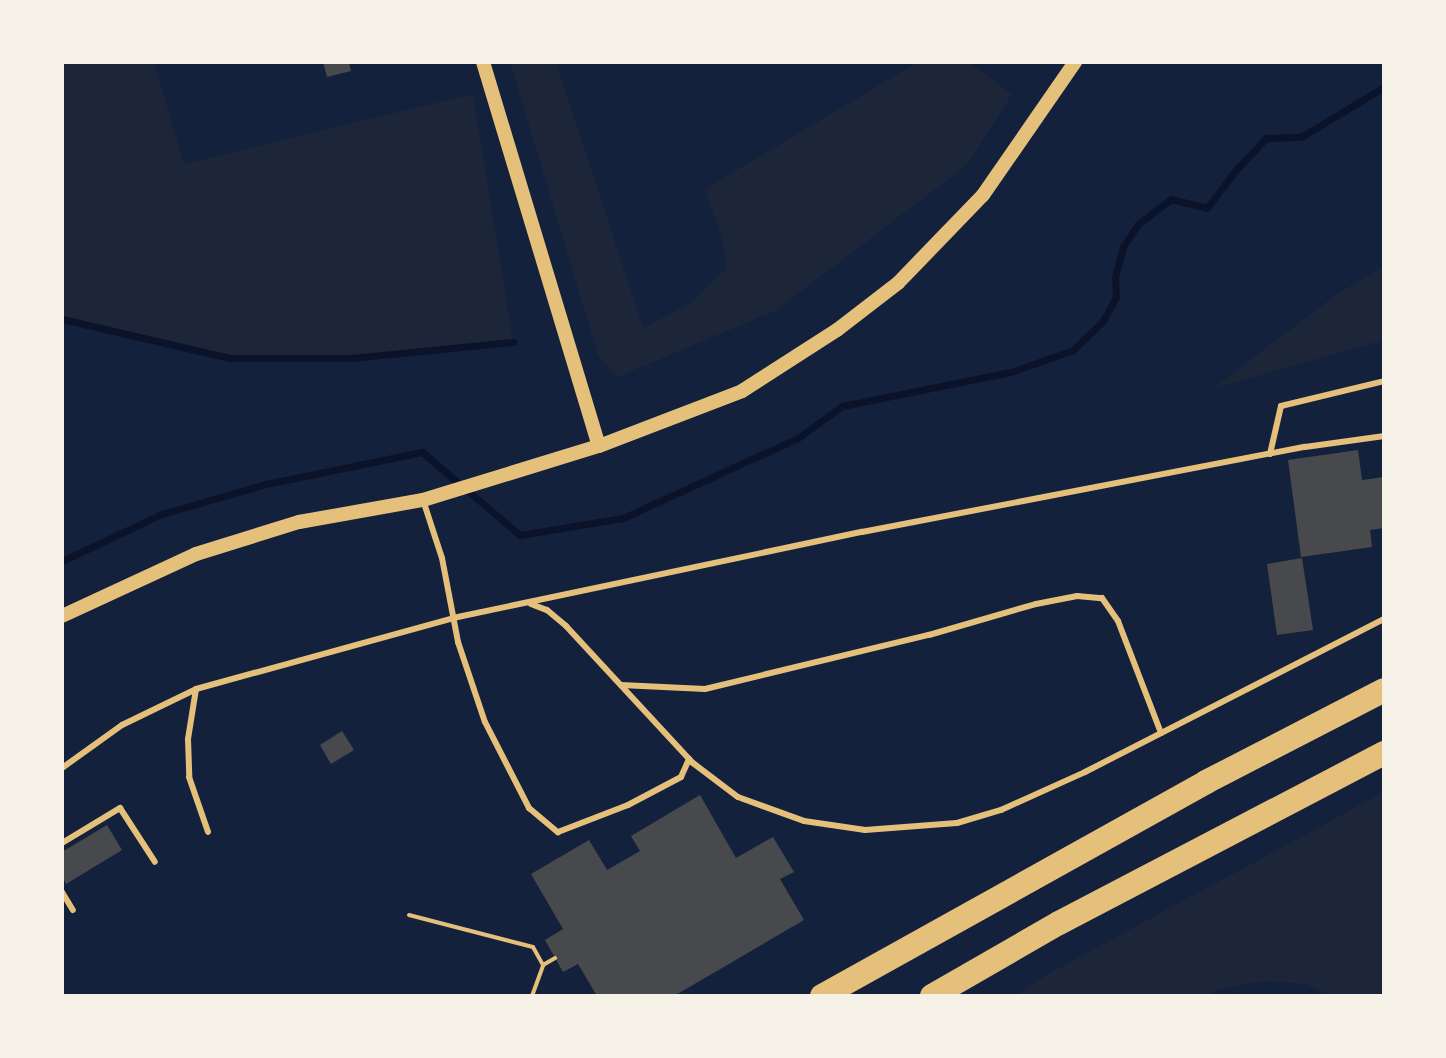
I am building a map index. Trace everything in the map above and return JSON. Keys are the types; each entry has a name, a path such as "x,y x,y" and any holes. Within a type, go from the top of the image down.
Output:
{"highway":[{"path":"822,996 1206,782 1384,690"},
{"path":"932,996 1059,923 1384,753"}],"street":[{"path":"483,62 599,446"},
{"path":"62,616 196,554 299,522 423,500 599,446 742,391 837,330 898,283 983,195 1075,62"}],"lane":[{"path":"1270,454 1281,406 1384,381"},
{"path":"62,768 122,725 196,689 453,618 862,532 1270,454 1384,436"},
{"path":"423,500 442,558 453,618 485,722 529,808 558,832 628,805 681,777 689,759"},
{"path":"621,685 705,689 929,635 1036,604 1102,598 1118,621 1161,733"},
{"path":"527,603 547,610 566,626 689,759 738,797 804,821 865,830 920,828 1001,810 1161,733 1384,619"},
{"path":"196,689 188,739 189,777 208,832"},
{"path":"62,843 120,808 155,862"},
{"path":"62,892 73,910"}],"path":[{"path":"409,915 533,947 543,965"},
{"path":"532,996 543,965 555,958"}],"shaded area":[{"path":"62,62 154,62 184,164 473,94 513,342 345,358 230,358 62,319"},
{"path":"510,62 556,62 643,328 691,303 727,268 722,237 705,189 918,62 968,62 1012,94 967,165 775,311 617,377 598,355"},
{"path":"1384,266 1384,340 1212,389 1337,294"},
{"path":"1384,792 1384,996 1331,996 1306,984 1263,981 1217,990 1206,996 1014,996 1046,975"}],"building":[{"path":"323,62 349,62 351,71 327,77"},
{"path":"1358,450 1362,480 1384,477 1384,528 1370,530 1372,547 1301,557 1288,460"},
{"path":"1302,558 1313,630 1277,635 1267,564"},
{"path":"342,731 354,750 331,764 320,745"},
{"path":"700,795 736,858 773,837 794,872 780,879 804,920 674,996 597,996 578,964 563,972 545,940 563,929 531,874 589,840 607,870 640,851 631,836"},
{"path":"107,825 122,850 66,884 62,876 62,852"}],"waterway":[{"path":"62,561 162,514 266,484 422,452 520,535 623,518 798,438 842,406 1011,372 1073,350 1103,321 1116,297 1115,277 1123,247 1138,224 1171,199 1207,208 1235,171 1266,138 1301,137 1384,87"},
{"path":"62,319 230,358 352,358 513,342"}]}
